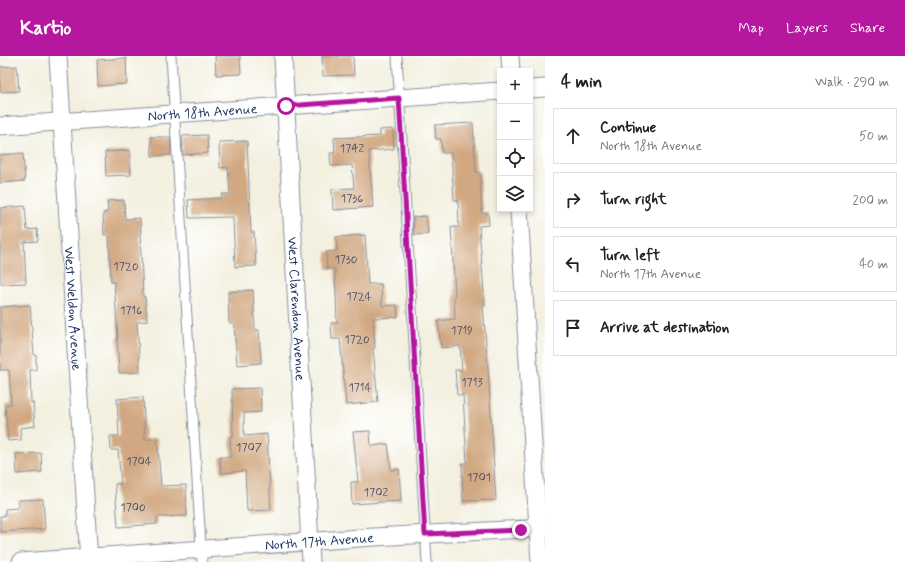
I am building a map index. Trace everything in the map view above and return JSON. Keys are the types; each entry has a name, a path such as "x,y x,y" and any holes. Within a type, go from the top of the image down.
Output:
{"street":[{"name":"West Weldon Avenue","path":"58,56 89,560"},
{"name":"West Clarendon Avenue","path":"283,56 311,562"},
{"path":"510,56 511,68"},
{"path":"533,89 545,88"},
{"name":"North 18th Avenue","path":"0,126 497,91"},
{"path":"519,212 542,528 540,562"},
{"name":"North 17th Avenue","path":"21,562 202,555 310,542 542,528"}],"lane":[{"path":"170,56 202,555"},
{"path":"397,56 425,534 428,562"}],"building":[{"path":"215,56 240,56 241,74 216,75"},
{"path":"322,56 353,56 354,75 323,76"},
{"path":"126,58 127,84 98,86 97,60"},
{"path":"17,66 19,91 0,92 0,67"},
{"path":"473,123 476,172 480,172 482,213 488,213 489,225 479,226 496,500 463,501 462,463 467,463 463,395 457,395 455,370 462,370 460,346 441,348 438,321 455,319 451,227 459,227 458,200 454,200 451,153 442,153 441,139 436,139 435,125"},
{"path":"393,129 394,149 369,151 373,207 333,210 332,189 354,188 352,165 331,166 330,153 335,153 334,138 380,136 380,130"},
{"path":"207,135 208,153 183,155 182,136"},
{"path":"151,137 170,137 171,155 152,156"},
{"path":"247,141 251,232 254,232 256,266 235,267 233,217 189,218 188,200 222,198 222,194 230,194 228,167 220,168 219,142"},
{"path":"130,150 131,175 106,176 105,152"},
{"path":"23,153 25,181 0,183 0,155"},
{"path":"124,200 125,219 140,218 143,297 145,297 147,321 137,322 140,372 119,373 114,282 111,282 109,235 104,235 103,213 108,212 107,201"},
{"path":"25,206 27,230 37,229 38,241 24,242 26,283 0,284 0,208"},
{"path":"426,216 428,234 414,235 413,217"},
{"path":"365,235 368,284 381,284 382,306 397,305 398,317 373,318 375,348 373,348 378,402 346,405 340,339 332,339 331,323 337,323 335,269 327,269 326,252 337,251 336,237"},
{"path":"253,290 255,330 259,330 261,363 237,365 234,323 229,323 228,292"},
{"path":"30,305 34,355 36,355 36,370 30,370 31,403 33,402 35,426 20,428 21,440 8,441 5,405 11,404 9,370 0,370 0,307"},
{"path":"260,388 261,412 244,413 244,436 267,434 271,510 247,511 245,471 221,473 220,457 231,457 230,437 233,436 232,389"},
{"path":"143,397 145,440 157,438 161,486 186,485 187,516 157,517 157,524 118,527 115,484 121,484 118,450 111,450 110,436 119,436 117,399"},
{"path":"370,431 371,446 388,444 391,470 399,469 401,501 352,504 351,482 358,482 353,432"},
{"path":"41,453 42,472 17,474 16,454"},
{"path":"43,499 45,529 0,532 0,516 5,516 5,509 18,508 18,500"}],"route":[{"path":"286,106 399,98 425,534 521,530"}]}
